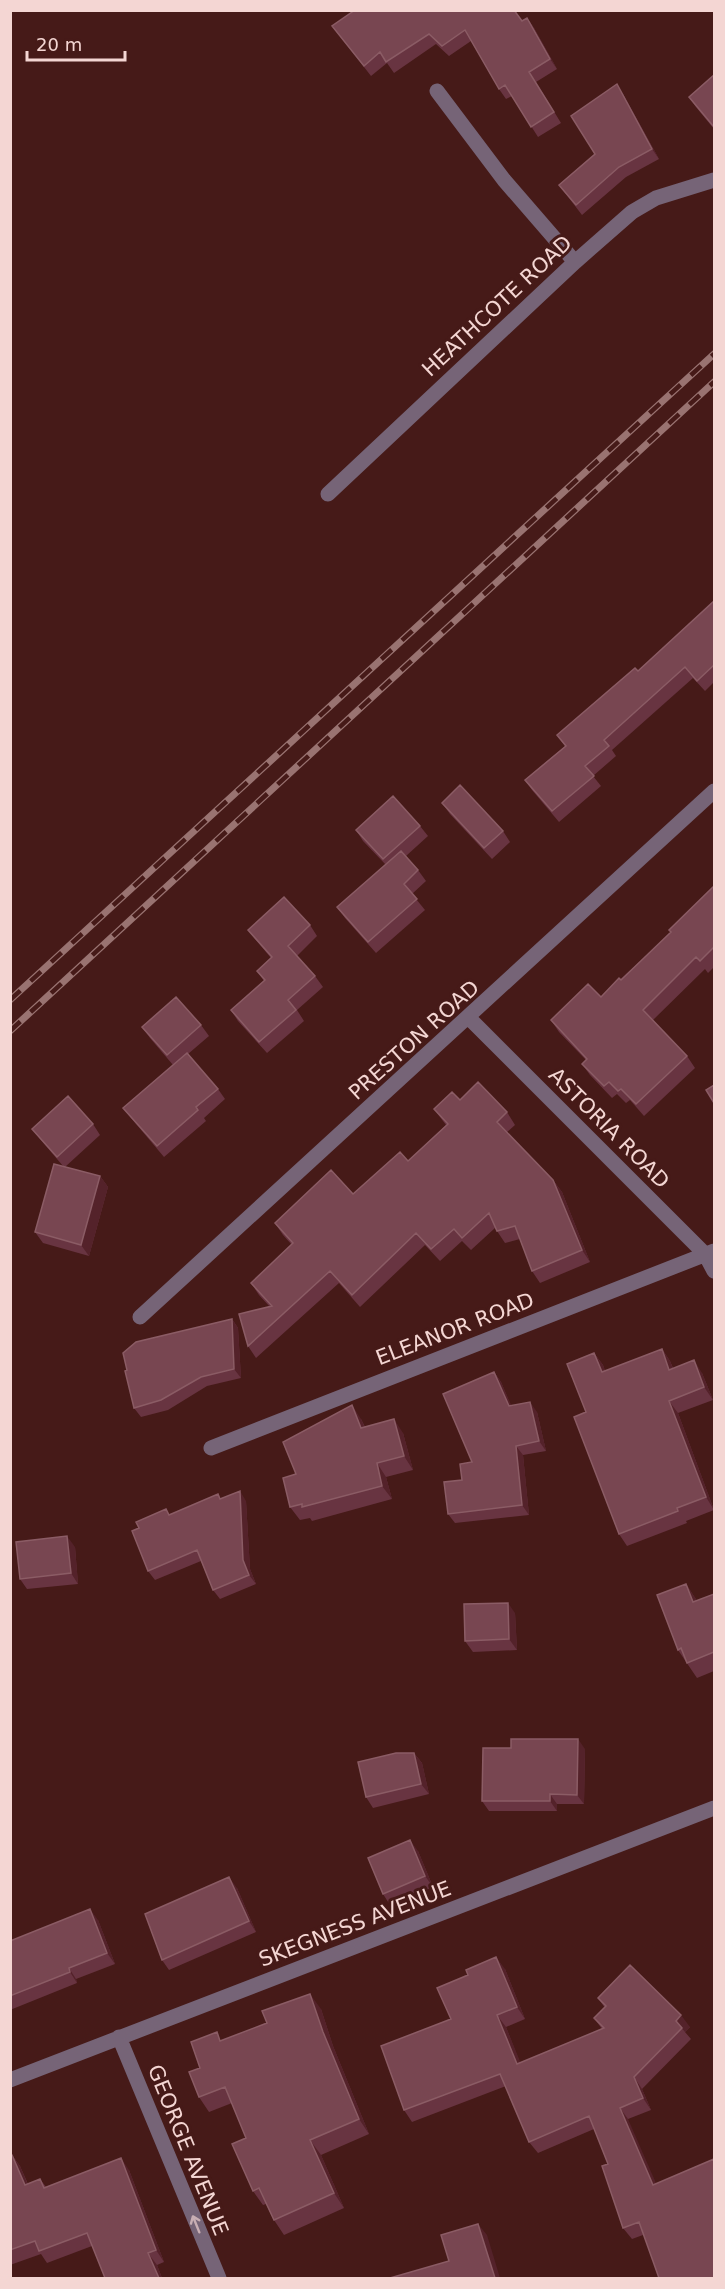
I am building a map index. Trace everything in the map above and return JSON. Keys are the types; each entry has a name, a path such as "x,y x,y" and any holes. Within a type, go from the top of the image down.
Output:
{"street":[{"path":"437,91 504,180 575,262"},
{"name":"HEATHCOTE ROAD","path":"328,494 575,262 632,212 656,198 714,180"},
{"name":"PRESTON ROAD","path":"140,1317 469,1018 714,791"},
{"name":"ASTORIA ROAD","path":"469,1018 710,1252 714,1271"},
{"name":"ELEANOR ROAD","path":"211,1448 710,1252"},
{"name":"SKEGNESS AVENUE","path":"10,2080 714,1808"},
{"name":"GEORGE AVENUE","path":"119,2037 219,2278"}],"building":[{"path":"355,10 514,10 522,21 527,18 550,59 529,72 554,112 531,127 505,85 499,89 465,30 442,46 429,34 386,62 380,52 364,66 332,26"},
{"path":"714,75 714,127 689,97"},
{"path":"617,84 652,149 619,167 576,205 559,185 595,154 571,116"},
{"path":"714,601 714,665 697,681 685,667 604,740 609,746 585,766 594,776 552,811 525,780 566,746 557,735 635,668 638,671"},
{"path":"460,785 503,831 484,848 442,803"},
{"path":"393,796 420,826 383,859 356,830"},
{"path":"401,851 418,870 404,884 417,899 368,942 337,907"},
{"path":"714,886 714,947 700,961 696,957 643,1010 687,1056 636,1104 621,1089 618,1091 609,1082 604,1086 582,1064 587,1059 551,1020 588,984 601,997 671,932 669,930"},
{"path":"284,897 310,925 288,946 315,976 288,1000 296,1010 259,1042 231,1010 265,980 257,971 272,957 248,930"},
{"path":"176,997 201,1025 167,1055 142,1027"},
{"path":"187,1053 218,1089 196,1107 198,1110 157,1146 123,1108"},
{"path":"478,1082 507,1112 497,1122 553,1180 582,1250 532,1271 515,1226 497,1231 489,1213 462,1238 454,1229 431,1249 416,1233 352,1295 330,1271 248,1346 239,1314 272,1306 251,1283 293,1243 275,1223 331,1170 353,1194 400,1152 408,1161 448,1124 434,1109 452,1092 460,1100"},
{"path":"714,1085 714,1103 706,1090"},
{"path":"68,1096 93,1124 57,1157 32,1129"},
{"path":"54,1164 100,1176 81,1245 35,1232"},
{"path":"232,1319 234,1369 201,1377 161,1400 134,1408 123,1353 136,1342"},
{"path":"662,1349 669,1370 694,1360 704,1387 669,1401 706,1497 677,1508 678,1511 619,1534 574,1417 586,1412 567,1364 594,1353 602,1372"},
{"path":"494,1372 509,1406 530,1402 539,1441 516,1446 522,1505 448,1514 444,1482 462,1480 460,1464 472,1462 443,1394"},
{"path":"352,1405 361,1428 394,1419 404,1456 377,1463 382,1486 302,1507 302,1504 290,1507 283,1478 296,1474 283,1442"},
{"path":"240,1491 243,1560 249,1575 213,1590 197,1550 148,1571 132,1531 139,1528 136,1522 166,1509 169,1515 218,1494 220,1499"},
{"path":"67,1536 71,1573 20,1579 16,1542"},
{"path":"686,1584 693,1602 714,1594 714,1652 687,1663 681,1648 678,1650 657,1595"},
{"path":"508,1603 509,1639 465,1641 464,1604"},
{"path":"511,1739 578,1739 577,1795 550,1794 550,1801 482,1801 483,1748 511,1748"},
{"path":"396,1753 414,1753 421,1784 366,1797 358,1762"},
{"path":"410,1840 425,1876 383,1894 368,1858"},
{"path":"229,1877 249,1921 162,1960 145,1914"},
{"path":"90,1909 107,1953 69,1968 70,1972 10,1996 10,1941"},
{"path":"496,1957 517,2007 497,2015 517,2064 604,2028 594,2018 606,2006 598,1998 630,1965 681,2015 676,2021 682,2028 634,2077 643,2098 620,2108 653,2185 714,2159 714,2278 659,2278 639,2222 623,2228 602,2166 608,2164 589,2116 529,2142 500,2074 404,2110 381,2046 451,2019 437,1988 468,1975 466,1970"},
{"path":"310,1994 359,2119 310,2140 334,2193 274,2220 259,2188 253,2191 232,2144 246,2138 225,2087 199,2097 189,2072 200,2068 191,2042 217,2032 220,2041 267,2023 262,2011"},
{"path":"10,2155 25,2185 40,2179 44,2188 121,2158 156,2250 148,2253 159,2278 105,2278 87,2233 39,2251 35,2241 10,2250"},
{"path":"478,2224 495,2278 390,2278 449,2261 441,2235"}],"railway":[{"path":"10,1000 714,354"},
{"path":"10,1031 714,382"}]}
